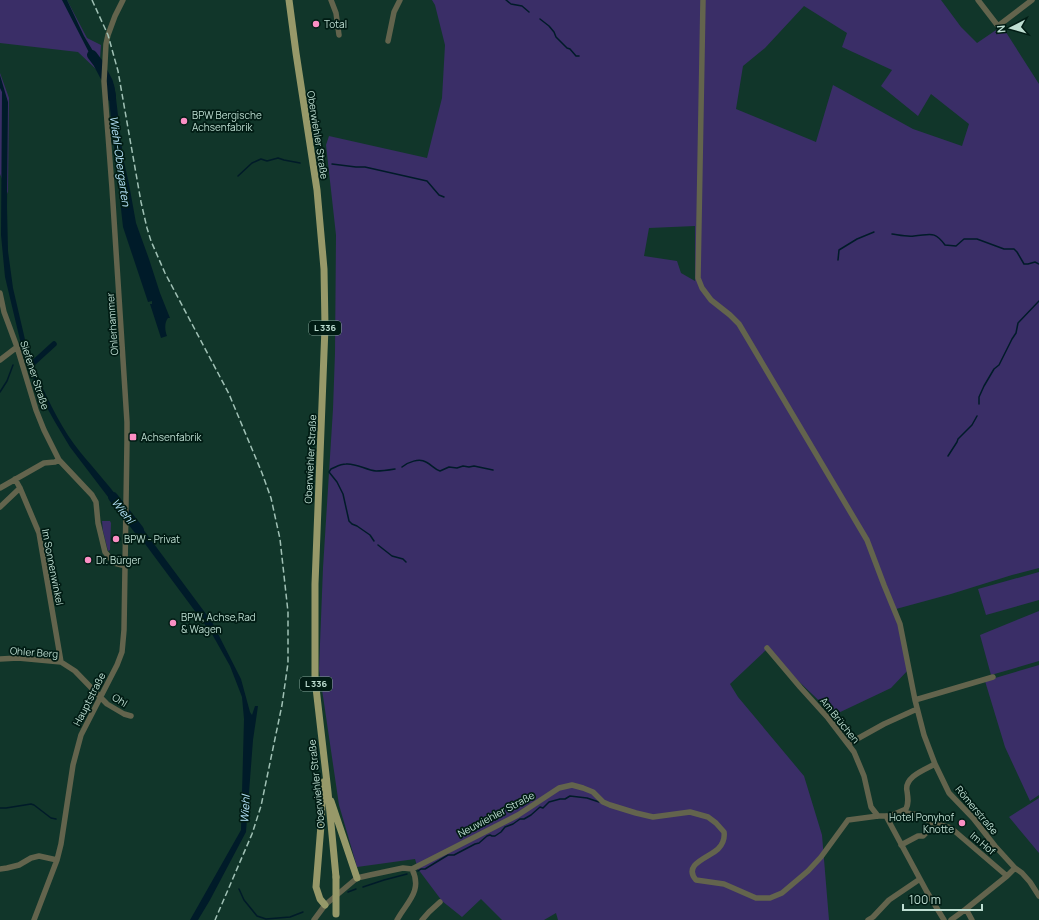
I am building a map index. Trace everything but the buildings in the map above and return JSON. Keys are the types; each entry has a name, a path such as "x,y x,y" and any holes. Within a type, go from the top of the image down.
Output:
{"main road":[{"name":"Oberwiehler Straße","path":"289,0 317,190 324,269 326,327 315,584 315,679 336,877 336,917"},
{"name":"L 336","path":"322,748 322,804 316,887 320,899 325,905"},
{"name":"L 336","path":"328,792 357,878"}],"street":[{"name":"Ohlerhammer","path":"122,0 108,35 106,44 104,81 126,408 127,441 125,565"},
{"path":"331,0 336,13 339,35"},
{"path":"388,41 394,12 400,0"},
{"name":"Römerstraße","path":"703,0 698,278 702,288 711,300 739,324 867,540 900,624 915,700 924,735 935,764 949,793 973,818 1015,868 1030,882 1039,896"},
{"path":"978,0 998,26 1032,0"},
{"name":"Siefener Straße","path":"0,293 4,312 44,430 59,460 92,495 96,502 98,523 105,552 114,563 125,565"},
{"path":"0,360 17,347"},
{"path":"0,488 44,463 59,460"},
{"name":"Im Sonnenwinkel","path":"15,479 39,534 61,662"},
{"path":"0,506 20,488"},
{"name":"Hauptstraße","path":"34,920 57,860 61,844 73,765 81,735 117,665 122,652 124,630 125,565"},
{"name":"Am Brüchen","path":"767,648 828,718 854,752 864,776 871,807 878,816"},
{"name":"Ohler Berg","path":"0,658 61,662 75,671 100,697"},
{"path":"915,700 993,678"},
{"name":"Ohl","path":"100,697 107,704 124,714 131,716"},
{"path":"848,744 884,724 917,709"},
{"path":"878,816 890,816 906,810 908,805 906,788 907,782 911,778 935,764"},
{"name":"Neuwiehler Straße","path":"314,920 325,905 357,878 403,868 412,869 518,815 559,788 572,785 593,792 603,802 610,806 636,813 653,816 690,812 708,817 724,832 724,843 717,850 700,860 694,866 692,870 693,876 696,880 724,884 756,898 770,898 782,893 808,871 821,858 848,820 878,816"},
{"name":"Im Hof","path":"900,812 919,815 933,823 951,828 1007,876"},
{"path":"886,816 927,892 944,920"},
{"path":"901,845 918,836 923,836 933,823"},
{"path":"0,869 7,868 39,856 57,860"},
{"path":"950,920 966,909 1015,868"},
{"path":"397,920 412,898 416,886 416,880 412,869"},
{"path":"868,920 873,917 889,900 920,879"},
{"path":"422,920 440,902"},
{"path":"966,909 972,920"}],"shaded area":[{"path":"0,0 67,0 87,38 101,45 99,72 78,52 0,43"},
{"path":"432,0 941,0 961,27 977,43 1002,26 1039,84 1039,568 896,609 910,668 891,688 834,715 766,650 730,684 738,697 804,776 822,835 829,920 558,920 556,913 544,920 502,920 481,899 462,917 442,901 418,869 415,859 357,867 339,805 319,669 335,353 336,235 326,145 329,136 427,158 442,98 445,45 435,5","holes":["804,6 847,33 842,47 892,70 881,86 918,116 931,94 969,124 962,146 913,129 833,85 816,142 736,109 743,66 765,48","695,226 695,281 681,273 677,261 644,256 649,228"]},
{"path":"0,73 9,98 8,194 0,174"},
{"path":"102,521 110,521 111,523 110,550 108,551 103,531"},
{"path":"1039,572 1039,600 986,615 978,589"},
{"path":"1039,611 1039,661 991,675 980,635"},
{"path":"1039,665 1039,795 1030,801 1005,747 985,681"},
{"path":"1039,798 1039,853 1009,817"}],"water":[{"path":"62,0 67,0 84,36 99,61 99,72"},
{"path":"0,75 8,102 8,251 13,288 30,361 33,361 33,368 62,426 121,502 121,514 70,447 55,422 35,383 20,340 5,277 1,235 2,92 0,88"},
{"path":"108,76 114,85 115,90 123,157 136,223 170,318 168,318 165,325 167,336 161,338 150,304 152,304 152,301 148,302 123,227 108,89"},
{"path":"131,513 212,622 241,679 252,715 255,706 258,706 253,740 246,832 198,920 190,920 241,830 244,719 242,697 230,666 212,634 131,525"}],"waterway":[{"path":"506,0 511,4 522,6 529,12"},
{"path":"540,19 549,26 556,37 567,48 570,49 576,56 579,56"},
{"name":"Wiehl-Obergarten","path":"92,55 108,82 111,96"},
{"path":"238,176 252,163 261,159 267,161 278,158 300,163"},
{"path":"332,164 365,167 427,181 439,195 444,197"},
{"path":"838,260 839,250 857,239 874,232"},
{"path":"892,234 909,236 931,234 938,237 945,245 956,246 964,239 977,239 1004,249 1014,249 1024,264 1035,262 1039,264"},
{"path":"979,404 979,397 984,386 994,369 999,365 1016,333 1018,323 1039,301"},
{"path":"31,365 54,344"},
{"path":"0,392 7,381 13,365"},
{"path":"948,456 958,439 972,425 977,416"},
{"path":"402,467 410,462 420,460 440,471 449,467 457,468 463,466 474,466 493,470"},
{"path":"374,541 370,535 349,521 343,494 337,482 329,472 331,469 346,464 376,471 395,469"},
{"name":"Wiehl","path":"113,497 139,530"},
{"path":"378,545 392,556 403,559 406,562"},
{"path":"418,871 425,869 448,855 454,855 479,843 487,836 495,836 505,827 520,819 524,819 540,807 543,808 549,802 565,799 570,796 587,798 599,802"},
{"path":"0,808 31,804 51,818 56,819"},
{"path":"363,887 407,874"},
{"path":"239,889 244,900 257,916 266,919 290,917 303,912"},
{"path":"348,892 356,889"}],"railway":[{"path":"92,0 108,35 118,71 141,202 151,241 165,273 229,394 271,498 280,539 288,612 288,663 282,705 261,806 252,834 215,920"}],"place":[{"name":"Total","path":"316,24"},
{"name":"BPW Bergische Achsenfabrik","path":"184,121"},
{"name":"Achsenfabrik","path":"133,437"},
{"name":"BPW - Privat","path":"116,539"},
{"name":"Dr. Bürger","path":"88,560"},
{"name":"BPW, Achse,Rad & Wagen","path":"173,623"},
{"name":"Hotel Ponyhof Knotte","path":"962,823"}]}
